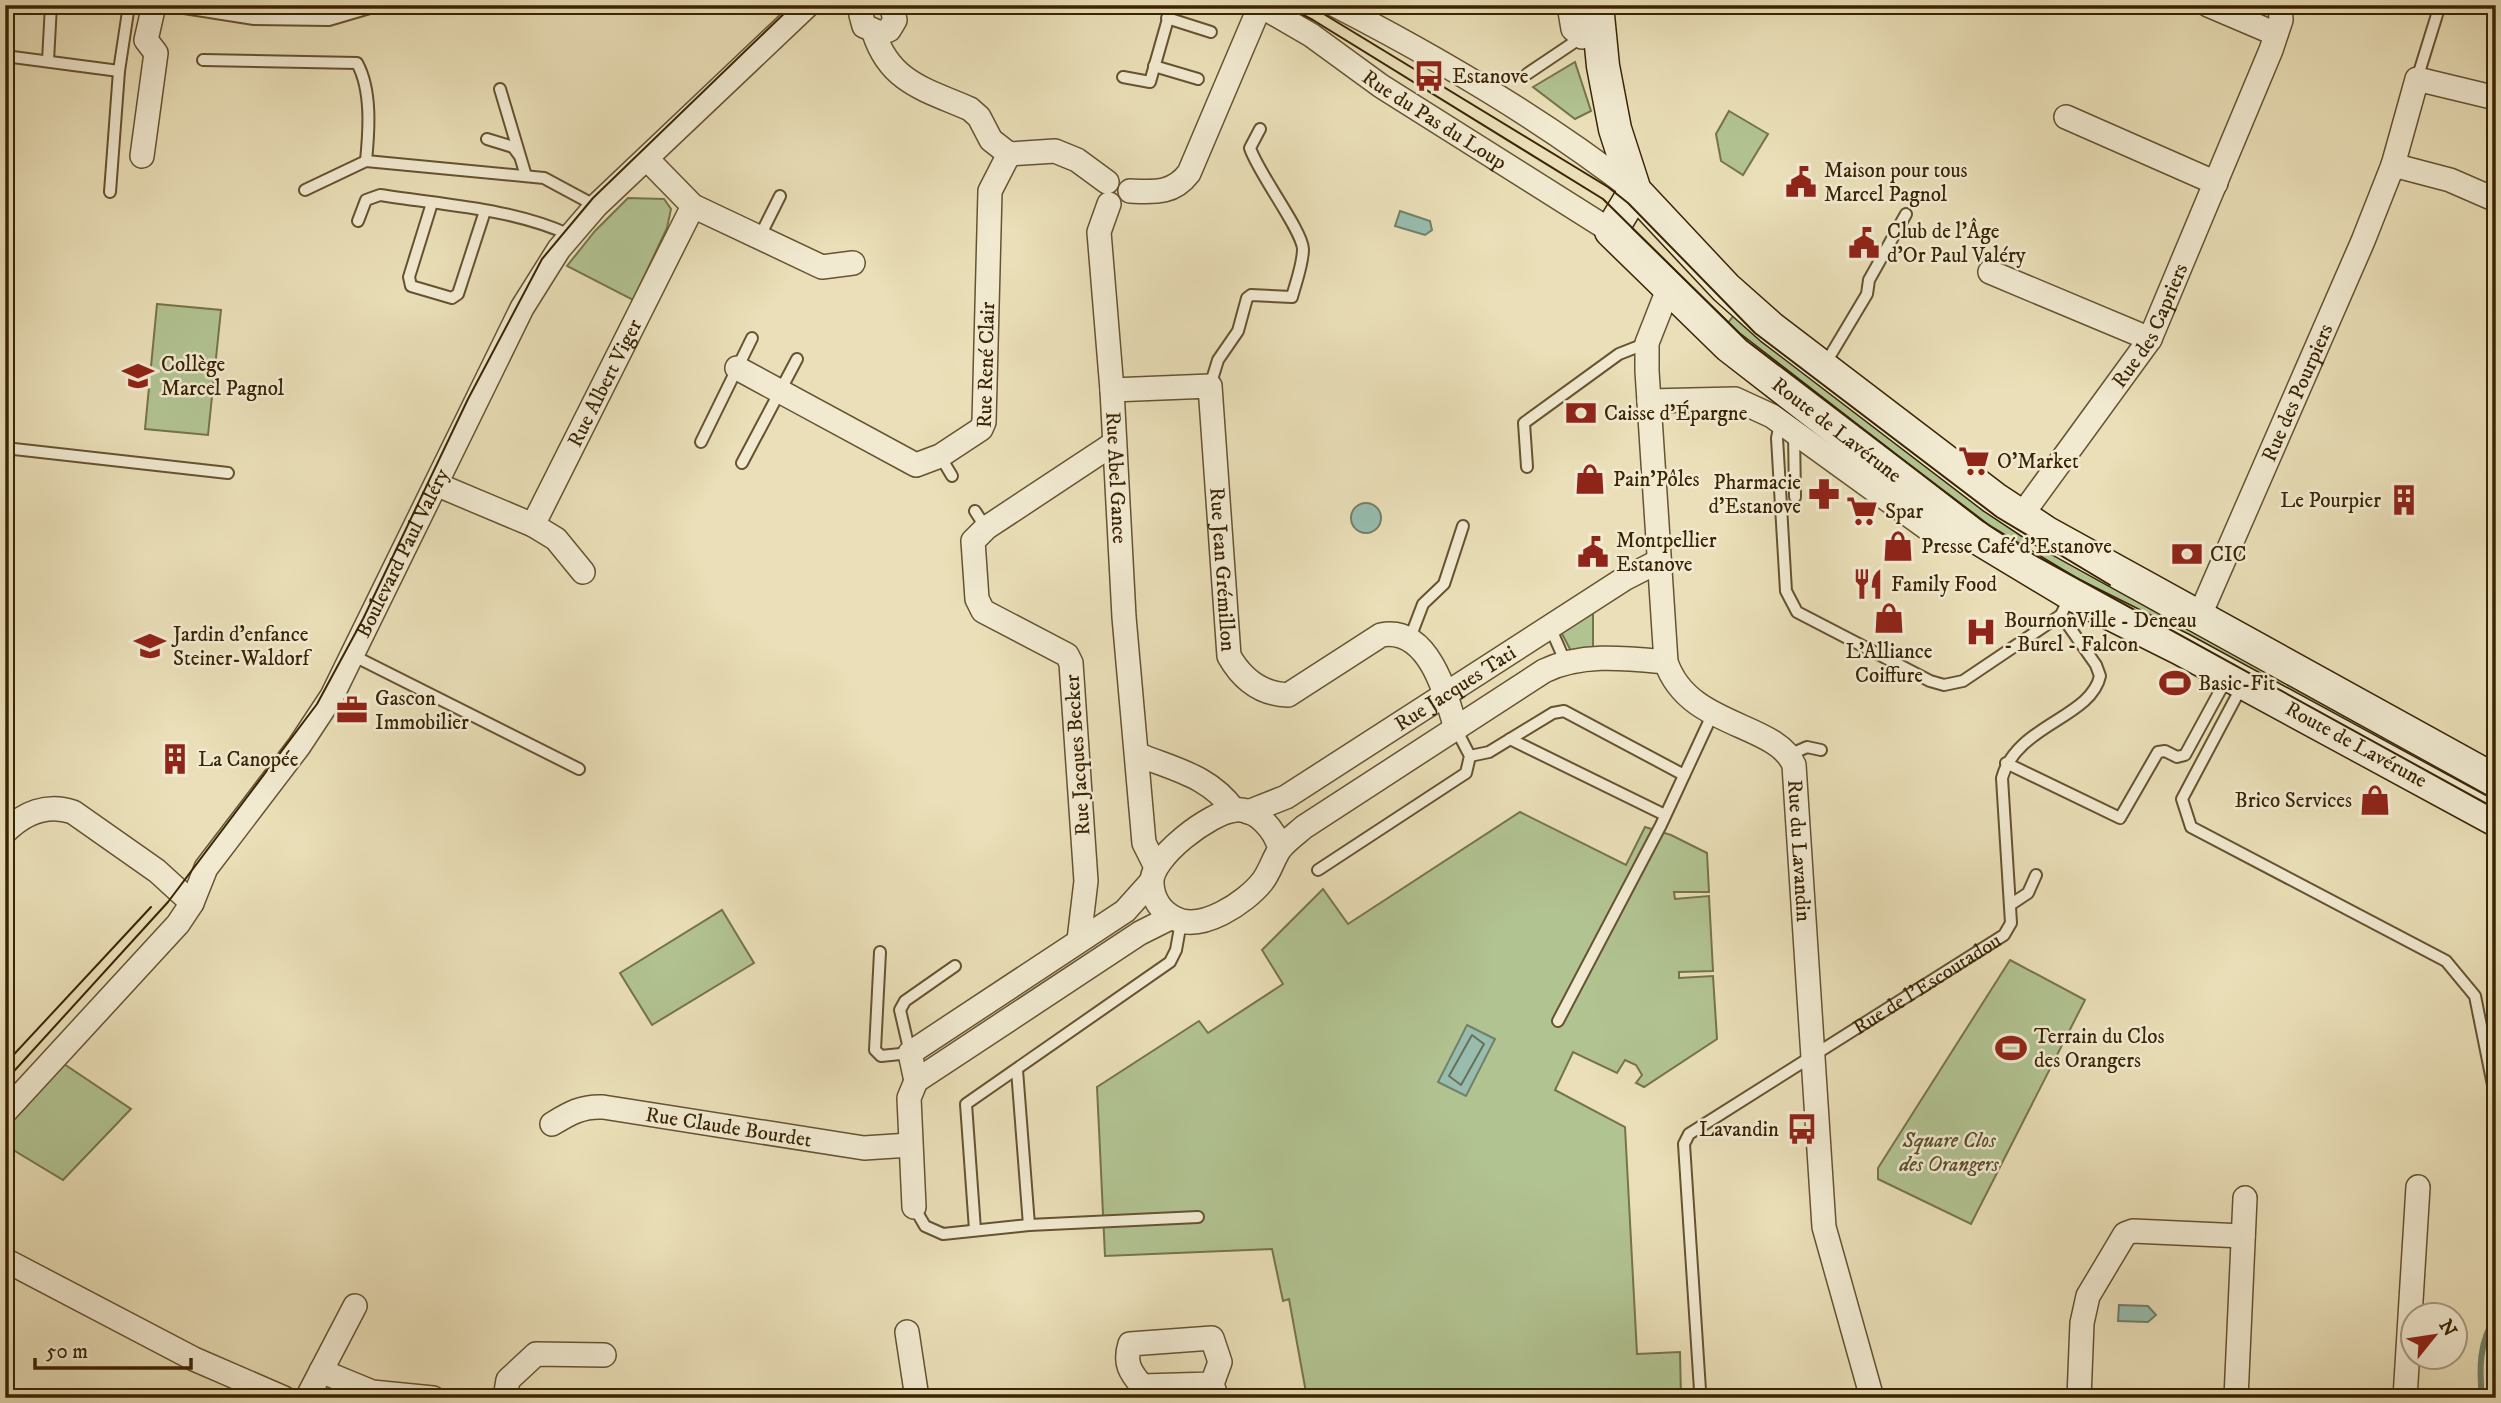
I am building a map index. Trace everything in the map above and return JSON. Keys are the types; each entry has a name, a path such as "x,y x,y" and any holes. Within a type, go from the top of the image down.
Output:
{"street":[{"path":"142,156 156,53 146,40 154,5"},
{"name":"Boulevard Paul Valéry","path":"5,1112 178,924 192,903 206,868 299,746 354,656 522,308 570,235 596,206 808,5"},
{"path":"865,5 862,21 874,33 878,44 900,77 970,109 979,117 991,140 1009,154 1055,151 1077,160 1108,193"},
{"path":"874,33 885,32 893,25 895,15 891,5"},
{"path":"1108,193 1112,179 1124,181 1130,191 1166,192 1180,185 1189,173 1259,5"},
{"name":"Rue du Pas du Loup","path":"1259,5 1311,35 1381,86 1611,231"},
{"path":"1335,5 1489,90 1580,149 1634,191 1611,231"},
{"path":"1569,5 1573,29 1593,25"},
{"path":"2208,5 2276,34"},
{"name":"Rue des Capriers","path":"2021,516 2151,339 2276,34 2281,20 2280,5"},
{"name":"Route de Lavérune","path":"1593,25 1615,129 1634,191 1770,328 2021,516 2199,617 2443,744 2496,781"},
{"path":"2417,79 2496,99"},
{"name":"Rue des Pourpiers","path":"2199,617 2393,165 2417,79"},
{"path":"2066,117 2216,183"},
{"name":"Rue René Clair","path":"737,368 916,465 940,456 981,429 984,422 989,191 1009,154"},
{"path":"647,159 693,206 822,267 853,263"},
{"path":"2393,165 2450,180 2496,200"},
{"name":"Rue Abel Gance","path":"1108,193 1099,232 1112,390 1124,617 1139,755 1144,844 1154,874"},
{"name":"Rue Albert Viger","path":"533,525 693,206"},
{"name":"Route de Lavérune","path":"1611,231 1729,346 2066,605 2236,680 2496,820"},
{"path":"1669,286 1696,255"},
{"path":"1990,272 2151,339"},
{"name":"Rue du Lavandin","path":"1669,286 1647,343 1666,662 1680,690 1696,704 1789,755 1796,779 1824,1227 1872,1398"},
{"path":"1112,390 1210,386"},
{"name":"Rue Jean Grémillon","path":"1210,386 1229,656 1240,676 1274,695 1288,695 1381,635 1392,633 1410,638"},
{"path":"1649,401 1735,399 1787,427 1942,539 1958,542 1973,535"},
{"name":"Rue Jacques Becker","path":"1079,940 1086,881 1071,663 1067,655 983,611 977,599 973,541 980,519 1113,444"},
{"path":"438,485 533,525 563,544 583,572"},
{"name":"Rue Jacques Tati","path":"1154,874 1177,843 1241,811 1286,797 1624,579 1659,561"},
{"path":"1410,638 1419,646 1446,692 1456,729"},
{"name":"Rue Jacques Tati","path":"1177,920 1207,918 1246,898 1270,870 1280,849 1304,827 1544,671 1565,661 1596,658 1666,662"},
{"path":"1139,755 1208,782 1241,811 1270,827 1280,849"},
{"path":"5,832 20,817 31,812 64,809 73,812 157,871 192,903"},
{"path":"916,1081 910,1053 1125,911 1154,874"},
{"path":"1154,874 1162,910 1177,920"},
{"path":"914,1208 909,1098 916,1081 1140,933 1177,920"},
{"name":"Rue Claude Bourdet","path":"552,1124 572,1111 603,1107 864,1148 910,1145"},
{"path":"2405,1398 2418,1186"},
{"path":"2236,1398 2245,1198"},
{"path":"2080,1398 2082,1323 2088,1296 2125,1234 2133,1231 2243,1236"},
{"path":"5,1260 194,1359 284,1398"},
{"path":"307,1398 355,1306"},
{"path":"907,1332 916,1398"},
{"path":"505,1398 508,1380 536,1354 604,1355"},
{"path":"321,1371 372,1392 433,1398"}],"lane":[{"path":"48,61 51,5"},
{"path":"110,192 119,71 130,5"},
{"path":"178,7 254,19 329,20 380,5"},
{"path":"1123,77 1150,82 1172,5"},
{"name":"Rue des Pourpiers","path":"2417,79 2440,5"},
{"path":"1167,18 1211,32"},
{"path":"1527,74 1593,25"},
{"path":"5,56 119,71"},
{"path":"203,60 357,63 363,75 366,96 366,161"},
{"path":"1154,66 1198,79"},
{"path":"500,89 526,176"},
{"path":"1210,386 1218,360 1238,331 1247,298 1251,295 1292,297 1299,270 1303,247 1255,164 1250,148 1260,129"},
{"path":"487,139 513,147 520,158"},
{"path":"305,190 335,179 366,161 554,181 596,206"},
{"path":"358,221 366,200 380,195 544,223 570,235"},
{"path":"759,238 780,196"},
{"path":"432,203 408,277 411,286 452,298 458,294 485,211"},
{"path":"1823,369 1867,294 1868,280 1906,214"},
{"path":"701,442 752,338"},
{"path":"1527,467 1524,423 1595,370 1619,355 1647,343"},
{"path":"742,463 797,359"},
{"path":"1787,427 1795,496"},
{"path":"1787,427 1777,438 1786,591 1797,612 1930,681 1944,685 1963,681 2066,605 2096,664 2100,676 2098,685 2093,694 2018,747 2006,763 2120,818 2158,752 2165,751 2177,757 2185,755 2236,680"},
{"path":"5,448 228,473"},
{"path":"940,456 953,476"},
{"path":"1410,638 1423,604 1444,584 1463,526"},
{"path":"1550,626 1565,661"},
{"path":"354,656 579,769"},
{"path":"2236,680 2182,799 2192,827 2446,961 2475,996 2496,1100"},
{"path":"1470,756 1489,752 1553,713 1564,711 1684,775"},
{"path":"1558,1021 1665,815 1713,713"},
{"path":"1318,870 1466,773 1470,756 1456,729"},
{"path":"1510,739 1665,815"},
{"path":"1789,755 1807,747 1821,750"},
{"name":"Rue de l'Escoutadou","path":"1700,1390 1684,1144 1689,1134 1815,1054 1894,1008 2004,935 2011,923 2002,778 2006,763"},
{"path":"2010,905 2028,893 2036,875"},
{"path":"975,1230 967,1104 1170,962 1177,950 1177,920"},
{"path":"880,952 876,1050 881,1056 910,1053 900,1010 905,1000 955,966"},
{"path":"1017,1070 1028,1225"},
{"path":"914,1208 925,1226 943,1234 1028,1225 1198,1217"}],"green space":[{"path":"1575,62 1591,111 1575,119 1533,87"},
{"path":"1729,111 1768,134 1743,175 1721,161 1716,134"},
{"path":"628,198 664,199 671,209 667,228 633,300 567,266 595,231"},
{"path":"157,304 221,310 208,435 145,429"},
{"path":"1739,309 2036,534 2021,559 1723,329"},
{"path":"2049,542 2496,789 2496,817 2034,568"},
{"path":"1593,605 1593,650 1571,651 1560,630"},
{"path":"1520,812 1626,865 1645,827 1671,835 1707,853 1709,892 1674,892 1675,899 1709,896 1713,971 1679,972 1679,978 1713,976 1717,1039 1644,1087 1636,1083 1642,1075 1636,1065 1625,1060 1617,1073 1573,1052 1555,1090 1625,1127 1637,1354 1680,1352 1681,1398 1307,1398 1289,1299 1283,1301 1272,1249 1105,1256 1097,1087 1199,1021 1208,1033 1283,984 1262,950 1323,889 1348,924"},
{"path":"722,910 754,963 652,1025 620,973"},
{"name":"Square Clos des Orangers","path":"2010,960 2085,1000 1971,1224 1878,1179 1878,1168"},
{"path":"64,1064 131,1109 63,1180 5,1145 5,1128"}],"water":[{"path":"1400,211 1430,221 1432,230 1425,235 1395,226"},
{"path":"1366,503 1377,507 1381,518 1377,529 1366,533 1355,529 1351,518 1355,507"},
{"path":"1467,1025 1495,1039 1466,1096 1438,1082"},
{"path":"2119,1305 2148,1306 2156,1315 2148,1322 2118,1321"}],"waterway":[{"path":"2482,1398 2483,1345 2496,1316"}],"tram line":[{"path":"5,1081 168,902 317,704 363,619 468,399 542,259 593,198 793,5"},
{"path":"1284,5 1313,20 1603,199 1747,341 1990,526 2033,554 2496,809"},
{"path":"1309,5 1608,187 1628,203 1755,333 1997,517 2110,585"},
{"path":"5,1064 151,907"}],"place":[{"name":"Estanove","path":"1429,76"},
{"name":"Maison pour tous Marcel Pagnol","path":"1801,182"},
{"name":"Club de l'Âge d'Or Paul Valéry","path":"1864,243"},
{"name":"Collège Marcel Pagnol","path":"138,376"},
{"name":"Caisse d'Épargne","path":"1581,413"},
{"name":"O'Market","path":"1974,461"},
{"name":"Pain'Pôles","path":"1590,479"},
{"name":"Pharmacie d'Estanove","path":"1824,494"},
{"name":"Le Pourpier","path":"2404,500"},
{"name":"Spar","path":"1862,511"},
{"name":"Presse Café d'Estanove","path":"1898,546"},
{"name":"Montpellier Estanove","path":"1593,552"},
{"name":"CIC","path":"2187,554"},
{"name":"Family Food","path":"1868,584"},
{"name":"L'Alliance Coiffure","path":"1889,618"},
{"name":"BournonVille - Deneau - Burel - Falcon","path":"1981,632"},
{"name":"Jardin d'enfance Steiner-Waldorf","path":"150,646"},
{"name":"Basic-Fit","path":"2175,683"},
{"name":"Gascon Immobilier","path":"352,710"},
{"name":"La Canopée","path":"175,759"},
{"name":"Brico Services","path":"2375,800"},
{"name":"Terrain du Clos des Orangers","path":"2011,1048"},
{"name":"Lavandin","path":"1802,1129"}]}
